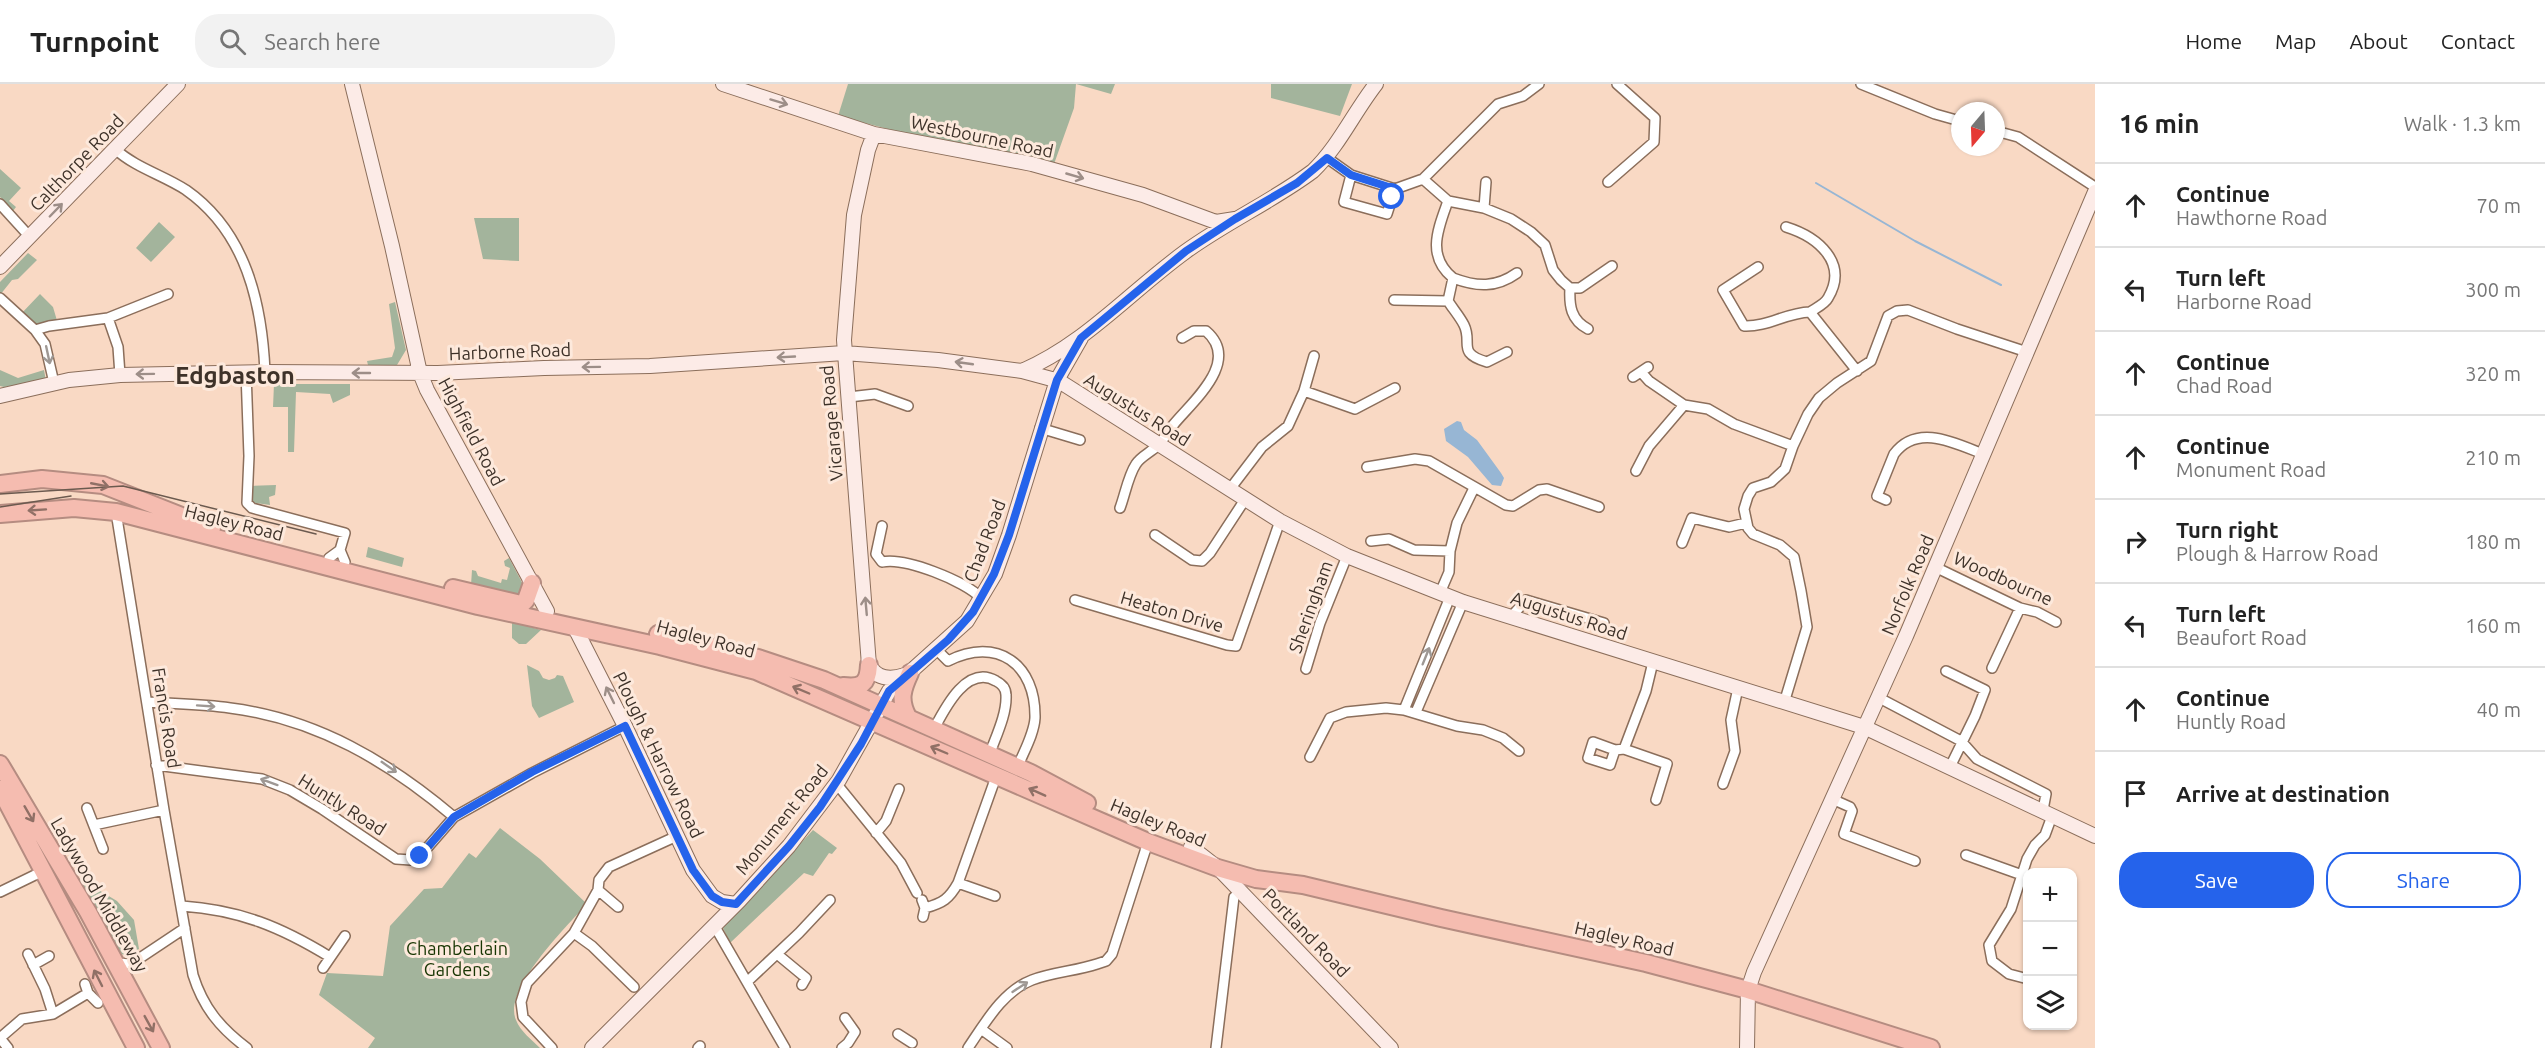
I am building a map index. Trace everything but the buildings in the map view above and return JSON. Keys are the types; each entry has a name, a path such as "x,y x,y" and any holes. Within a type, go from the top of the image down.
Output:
{"highway":[{"name":"Hagley Road","path":"0,484 42,479 103,485 205,526 338,556 522,604 547,611 573,623"},
{"name":"Hagley Road","path":"0,514 74,508 116,512 478,606 573,623 815,676 1018,766 1105,813 1191,847 1303,885"},
{"path":"522,604 526,600 532,583"},
{"name":"Hagley Road","path":"757,664 874,722 1148,842 1218,868 1256,879 1303,885 1646,963 1748,990 1931,1048"},
{"path":"837,685 857,688 864,684 869,675 869,665"},
{"path":"908,717 902,705 902,692 910,673"},
{"path":"815,676 826,690 856,704 874,722"},
{"path":"990,753 987,760 995,774"},
{"name":"Ladywood Middleway","path":"0,764 117,963 161,1048"},
{"name":"Ladywood Middleway","path":"0,789 136,1048"}],"main road":[{"name":"Calthorpe Road","path":"0,267 178,84"},
{"name":"Highfield Road","path":"352,84 420,374 426,390 547,611"},
{"name":"Westbourne Road","path":"723,84 874,134 1032,164 1143,195 1216,227"},
{"path":"1359,105 1363,84"},
{"path":"1022,371 1048,360 1081,338 1216,227 1235,219 1297,183 1327,158 1359,105 1376,84"},
{"name":"Vicarage Road","path":"869,665 844,353 854,215 868,150 874,134"},
{"name":"Norfolk Road","path":"1747,1048 1748,990 1754,972 1935,567 2095,192"},
{"path":"1061,386 1072,352 1081,338"},
{"name":"Harborne Road","path":"4,392 120,375 246,372 420,374 650,366 844,353 938,360 1022,371 1061,386"},
{"name":"Augustus Road","path":"1061,386 1280,521 1347,556 1451,598 1864,727 2095,836"},
{"name":"Chad Road","path":"881,704 889,691 967,621 981,598 994,574 1009,535 1040,428 1061,386"},
{"name":"Plough & Harrow Road","path":"573,623 693,870 712,896"},
{"path":"869,665 874,672 886,678 896,678 910,673"},
{"name":"Monument Road","path":"596,1047 736,904 789,846 835,784 874,722 881,704"},
{"name":"Portland Road","path":"1191,847 1218,868 1391,1048"},
{"path":"712,896 722,902 736,904"},
{"path":"712,896 716,913 714,925"}],"street":[{"path":"1327,158 1351,175 1395,189 1423,179 1498,105 1523,96 1539,84"},
{"path":"1608,182 1654,142 1655,118 1617,84"},
{"path":"1861,84 1951,118"},
{"path":"2005,133 2018,137 2095,187"},
{"path":"115,149 135,164 187,191 218,220 232,240 247,268 258,302 263,332 265,372"},
{"path":"1351,175 1344,202 1387,214 1395,189"},
{"path":"1423,179 1448,201 1484,208 1511,219 1531,232 1545,245 1553,270 1570,288 1580,288 1612,266"},
{"path":"1484,208 1486,182"},
{"path":"1448,201 1435,246 1441,265 1454,278 1466,283 1491,286 1504,282 1517,273"},
{"path":"0,204 30,237"},
{"path":"1758,267 1723,290 1743,326 1761,326 1794,313 1810,312 1828,300 1835,281 1834,260 1817,241 1801,231 1786,227"},
{"path":"1454,278 1448,301 1465,327 1465,344 1469,352 1476,359 1486,362 1507,352"},
{"path":"1570,288 1569,301 1578,324 1588,329"},
{"path":"35,330 108,318 168,294"},
{"path":"0,298 35,330 45,344 54,383"},
{"path":"1394,300 1448,301"},
{"path":"1785,703 1806,627 1794,557 1788,550 1753,534 1746,523 1744,509 1753,488 1771,482 1785,469 1808,414 1819,398 1837,382 1871,362 1888,316 1898,311 1908,310 2027,352"},
{"path":"1810,312 1857,371"},
{"path":"108,318 118,347 120,375"},
{"path":"1120,508 1136,463 1159,445 1210,382 1218,361 1215,338 1206,331 1194,331 1182,338"},
{"path":"1230,489 1262,447 1288,426 1304,391 1314,356"},
{"path":"246,372 249,456 246,503 252,508 345,533 338,556"},
{"path":"1641,372 1649,381 1684,405 1708,409 1734,424 1793,446"},
{"path":"1304,391 1355,409 1395,388"},
{"path":"849,397 875,394 908,406"},
{"path":"1636,471 1649,446 1684,405"},
{"path":"1040,428 1080,440"},
{"path":"1886,500 1877,496 1894,454 1898,448 1917,437 1928,436 1953,442 1983,454"},
{"path":"1367,467 1415,459 1429,461 1474,488 1513,507 1539,490 1547,489 1599,507"},
{"path":"1416,712 1451,598 1450,551 1457,523 1474,488"},
{"path":"1155,535 1192,560 1202,561 1210,553 1246,498"},
{"name":"Francis Road","path":"116,512 156,765 199,995 214,1020 247,1048"},
{"path":"1682,543 1692,518 1730,527 1746,523"},
{"name":"Heaton Drive","path":"1075,600 1236,646 1280,521"},
{"path":"882,526 876,555 882,562"},
{"path":"1371,541 1389,539 1414,550 1450,551"},
{"name":"Sheringham","path":"1306,669 1320,623 1347,556"},
{"path":"862,561 893,560 959,582 972,589 981,598"},
{"name":"Woodbourne","path":"1935,567 2020,608 2037,612 2056,622"},
{"path":"1404,710 1451,598"},
{"path":"1511,616 1526,600 1604,623"},
{"path":"1992,668 2020,608"},
{"path":"937,650 948,661 983,650 1001,653 1012,660 1022,671 1030,683 1035,719 1018,766"},
{"path":"1653,662 1646,691 1619,750 1667,764 1656,800"},
{"path":"1946,671 1985,690 1950,767"},
{"path":"934,729 958,691 970,681 982,676 993,679 1002,684 1006,694 1004,710 990,753"},
{"path":"1723,784 1735,751 1731,720 1738,688"},
{"path":"1885,701 1962,741 1977,759 2046,794 2048,813 2044,835 2035,845 2011,909 1994,935 1989,954 1992,961 2009,974 2023,978"},
{"path":"147,702 230,708 286,720 335,737 380,760 454,817"},
{"path":"1310,757 1330,718 1336,715 1386,708 1416,712 1457,726 1483,730 1503,738 1520,751"},
{"name":"Huntly Road","path":"156,765 262,779 290,790 314,804 402,861 420,856 454,817 532,772 625,726"},
{"path":"835,784 908,874 922,904 943,903 951,896 958,883 995,774"},
{"path":"876,833 886,821 899,789"},
{"path":"1832,800 1850,807 1852,811 1844,834 1915,861"},
{"path":"87,808 103,849"},
{"path":"94,825 164,810"},
{"path":"552,1048 523,1017 522,996 533,975 574,933 598,890 599,880 609,867 677,836"},
{"path":"968,1048 1017,987 1033,980 1106,961 1112,954 1148,842"},
{"path":"1966,855 2022,875"},
{"path":"0,892 37,874 43,868"},
{"path":"958,883 995,896"},
{"path":"598,890 618,907"},
{"path":"1216,1048 1234,897"},
{"path":"748,981 830,900"},
{"path":"182,906 216,909 245,916 295,935 330,957"},
{"path":"714,925 785,1048"},
{"path":"117,963 130,964 185,928"},
{"path":"574,933 592,946 634,987"},
{"path":"323,968 345,936"},
{"path":"28,954 45,988 53,1014"},
{"path":"777,954 806,978 802,985"},
{"path":"33,965 49,956"},
{"path":"8,1048 0,1038 22,1019 53,1014 86,989 98,1003"},
{"path":"842,1048 855,1032 845,1018"},
{"path":"981,1029 1007,1048"},
{"path":"898,1048 905,1038"}],"green space":[{"path":"848,84 1076,84 1074,108 1054,164 907,134 838,116"},
{"path":"1076,84 1115,84 1111,94"},
{"path":"1271,84 1352,84 1340,116 1271,98"},
{"path":"0,169 21,188 9,201 16,207 13,211 0,197"},
{"path":"474,218 519,218 519,261 483,259"},
{"path":"159,222 175,237 151,262 136,248"},
{"path":"28,253 37,260 18,279 12,280 0,295 0,282"},
{"path":"40,294 53,307 58,324 35,330 19,316"},
{"path":"395,302 406,350 397,365 368,365 367,361 392,357 395,348 389,304"},
{"path":"0,370 18,378 44,370 46,381 4,387 0,386"},
{"path":"274,384 350,384 350,395 333,403 330,394 296,392 294,452 288,452 288,407 273,407"},
{"path":"276,485 275,495 269,497 270,505 249,502 250,486"},
{"path":"368,547 404,558 402,567 366,557"},
{"path":"509,558 526,590 521,599 471,585 472,570 476,571 478,576 501,583 502,579 507,580 510,568 505,566 504,561"},
{"path":"512,622 541,630 526,644 519,644 512,638"},
{"path":"527,665 539,671 543,678 549,680 557,675 563,676 574,702 539,718 532,706"},
{"name":"Chamberlain Gardens","path":"500,828 540,859 587,904 539,959 527,976 514,1007 516,1020 523,1032 540,1048 368,1048 375,1038 319,995 327,973 383,976 390,926 424,889 442,888 469,853 476,858"},
{"path":"813,830 837,848 832,854 829,853 813,876 804,873 730,943 723,928 728,921"},
{"path":"77,877 117,901 134,920 139,949 126,956 111,944"}],"water":[{"path":"1457,421 1461,422 1464,430 1477,440 1501,473 1504,478 1501,486 1492,485 1468,457 1446,441 1444,429"}],"waterway":[{"path":"1816,183 1915,241 2001,285"}],"tram line":[{"path":"0,494 123,486 316,534"},
{"path":"0,507 71,496"}],"district":[{"name":"Edgbaston","path":"235,376"}],"route":[{"path":"420,856 454,817 532,772 625,726 693,870 712,896 722,902 736,904 789,846 820,807 861,744 889,691 948,640 973,612 994,574 1009,535 1040,428 1057,380 1081,338 1186,251 1297,183 1327,158 1351,175 1395,189 1392,197"}]}
